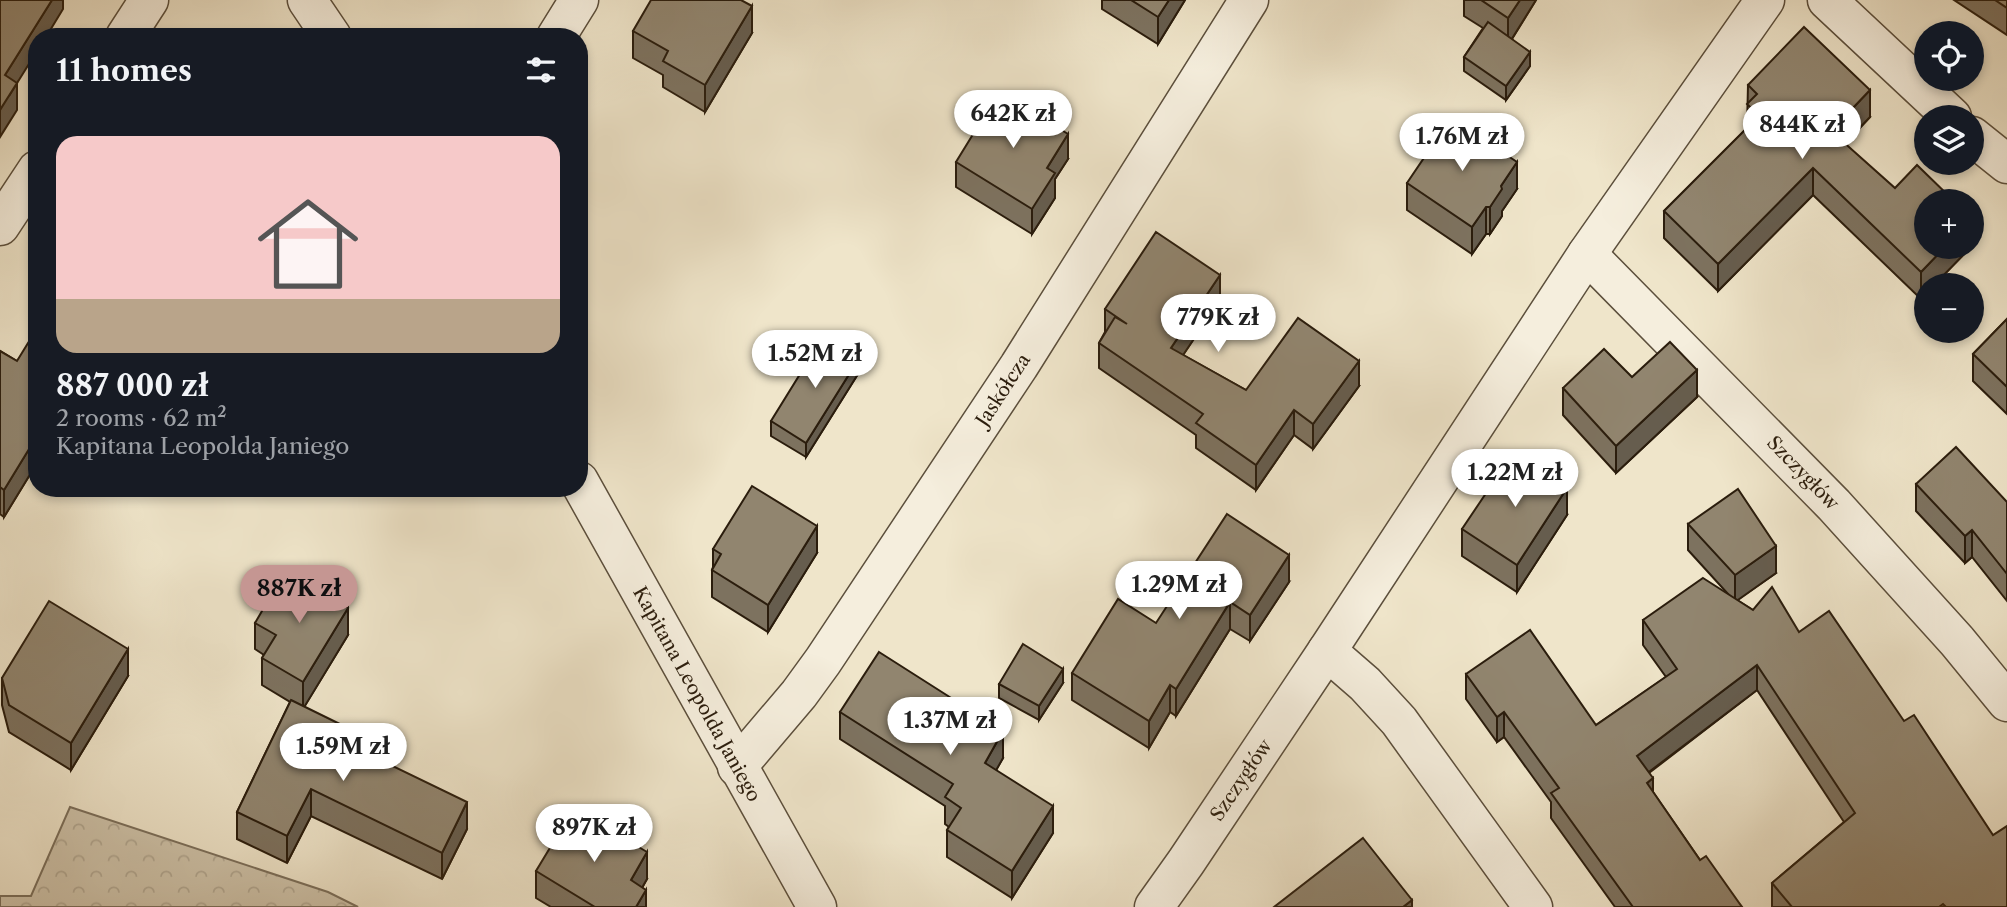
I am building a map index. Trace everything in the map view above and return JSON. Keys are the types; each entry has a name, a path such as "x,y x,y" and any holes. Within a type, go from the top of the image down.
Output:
{"street":[{"path":"131,28 149,0"},
{"path":"307,0 326,28"},
{"path":"562,28 579,0"},
{"name":"Jaskółcza","path":"737,766 799,694 823,661 1019,366 1250,0"},
{"name":"Szczygłów","path":"1154,907 1327,651 1587,254 1765,0"},
{"path":"1827,0 1939,105"},
{"path":"1984,146 2007,164"},
{"path":"0,226 28,184"},
{"name":"Szczygłów","path":"1587,254 1834,505 1957,641 2007,702"},
{"name":"Kapitana Leopolda Janiego","path":"588,497 817,907"},
{"path":"1327,651 1377,696 1399,721 1533,907"}],"green space":[{"path":"70,807 328,892 358,907 0,907 0,896 31,896"}],"building":[{"path":"0,0 52,0 34,28 28,28 28,38 5,75 17,83 0,110"},
{"path":"651,0 741,0 752,6 705,85 663,61 668,51 633,31"},
{"path":"1131,0 1169,0 1158,17"},
{"path":"1481,0 1520,0 1508,18"},
{"path":"1995,0 2007,0 2007,8"},
{"path":"1488,22 1530,52 1506,86 1464,57"},
{"path":"1804,27 1870,90 1831,131 1895,188 1914,168 1914,175 1927,175 1942,189 1914,189 1914,259 1933,259 1921,272 1813,168 1718,264 1664,211 1759,116 1747,104 1757,94 1748,85"},
{"path":"999,92 1068,134 1047,168 1055,173 1032,209 956,162"},
{"path":"1451,118 1517,162 1490,207 1486,207 1472,227 1407,183"},
{"path":"1156,232 1220,275 1171,348 1246,390 1298,318 1359,361 1313,424 1294,410 1256,465 1196,423 1203,414 1099,343 1115,317 1127,324 1105,309"},
{"path":"2007,319 2007,387 1973,354"},
{"path":"823,337 858,360 806,443 771,421"},
{"path":"1670,342 1697,370 1616,446 1563,388 1604,349 1632,377"},
{"path":"28,343 28,451 4,490 0,487 0,351 17,361"},
{"path":"1956,447 2007,502 2007,574 1972,530 1965,536 1916,484"},
{"path":"1513,453 1567,488 1517,565 1462,529"},
{"path":"752,486 817,526 768,605 712,570 721,554 713,549"},
{"path":"1738,489 1776,546 1735,575 1688,524"},
{"path":"1227,514 1289,555 1250,615 1230,602 1176,689 1170,685 1149,721 1072,673 1118,599 1156,623"},
{"path":"286,570 348,608 303,682 262,658 276,635 255,623"},
{"path":"1703,578 1753,610 1772,587 1799,632 1829,611 1904,721 1914,715 1993,835 2007,826 2007,907 1946,907 1943,904 1939,907 1792,907 1772,883 1855,813 1757,665 1637,756 1653,778 1647,783 1700,860 1706,856 1742,907 1633,907 1551,793 1559,788 1504,712 1497,717 1466,674 1530,630 1596,725 1677,669 1643,620"},
{"path":"49,601 128,649 71,743 9,705 2,678"},
{"path":"1023,644 1063,669 1039,706 999,684"},
{"path":"879,652 1003,731 985,763 1053,806 1012,871 947,830 961,808 945,797 953,784 840,712"},
{"path":"291,700 348,728 341,741 467,802 442,853 311,789 287,836 237,812"},
{"path":"574,808 647,852 631,880 646,890 636,907 595,907 536,871"},
{"path":"1363,838 1412,900 1403,907 1274,907"}]}
